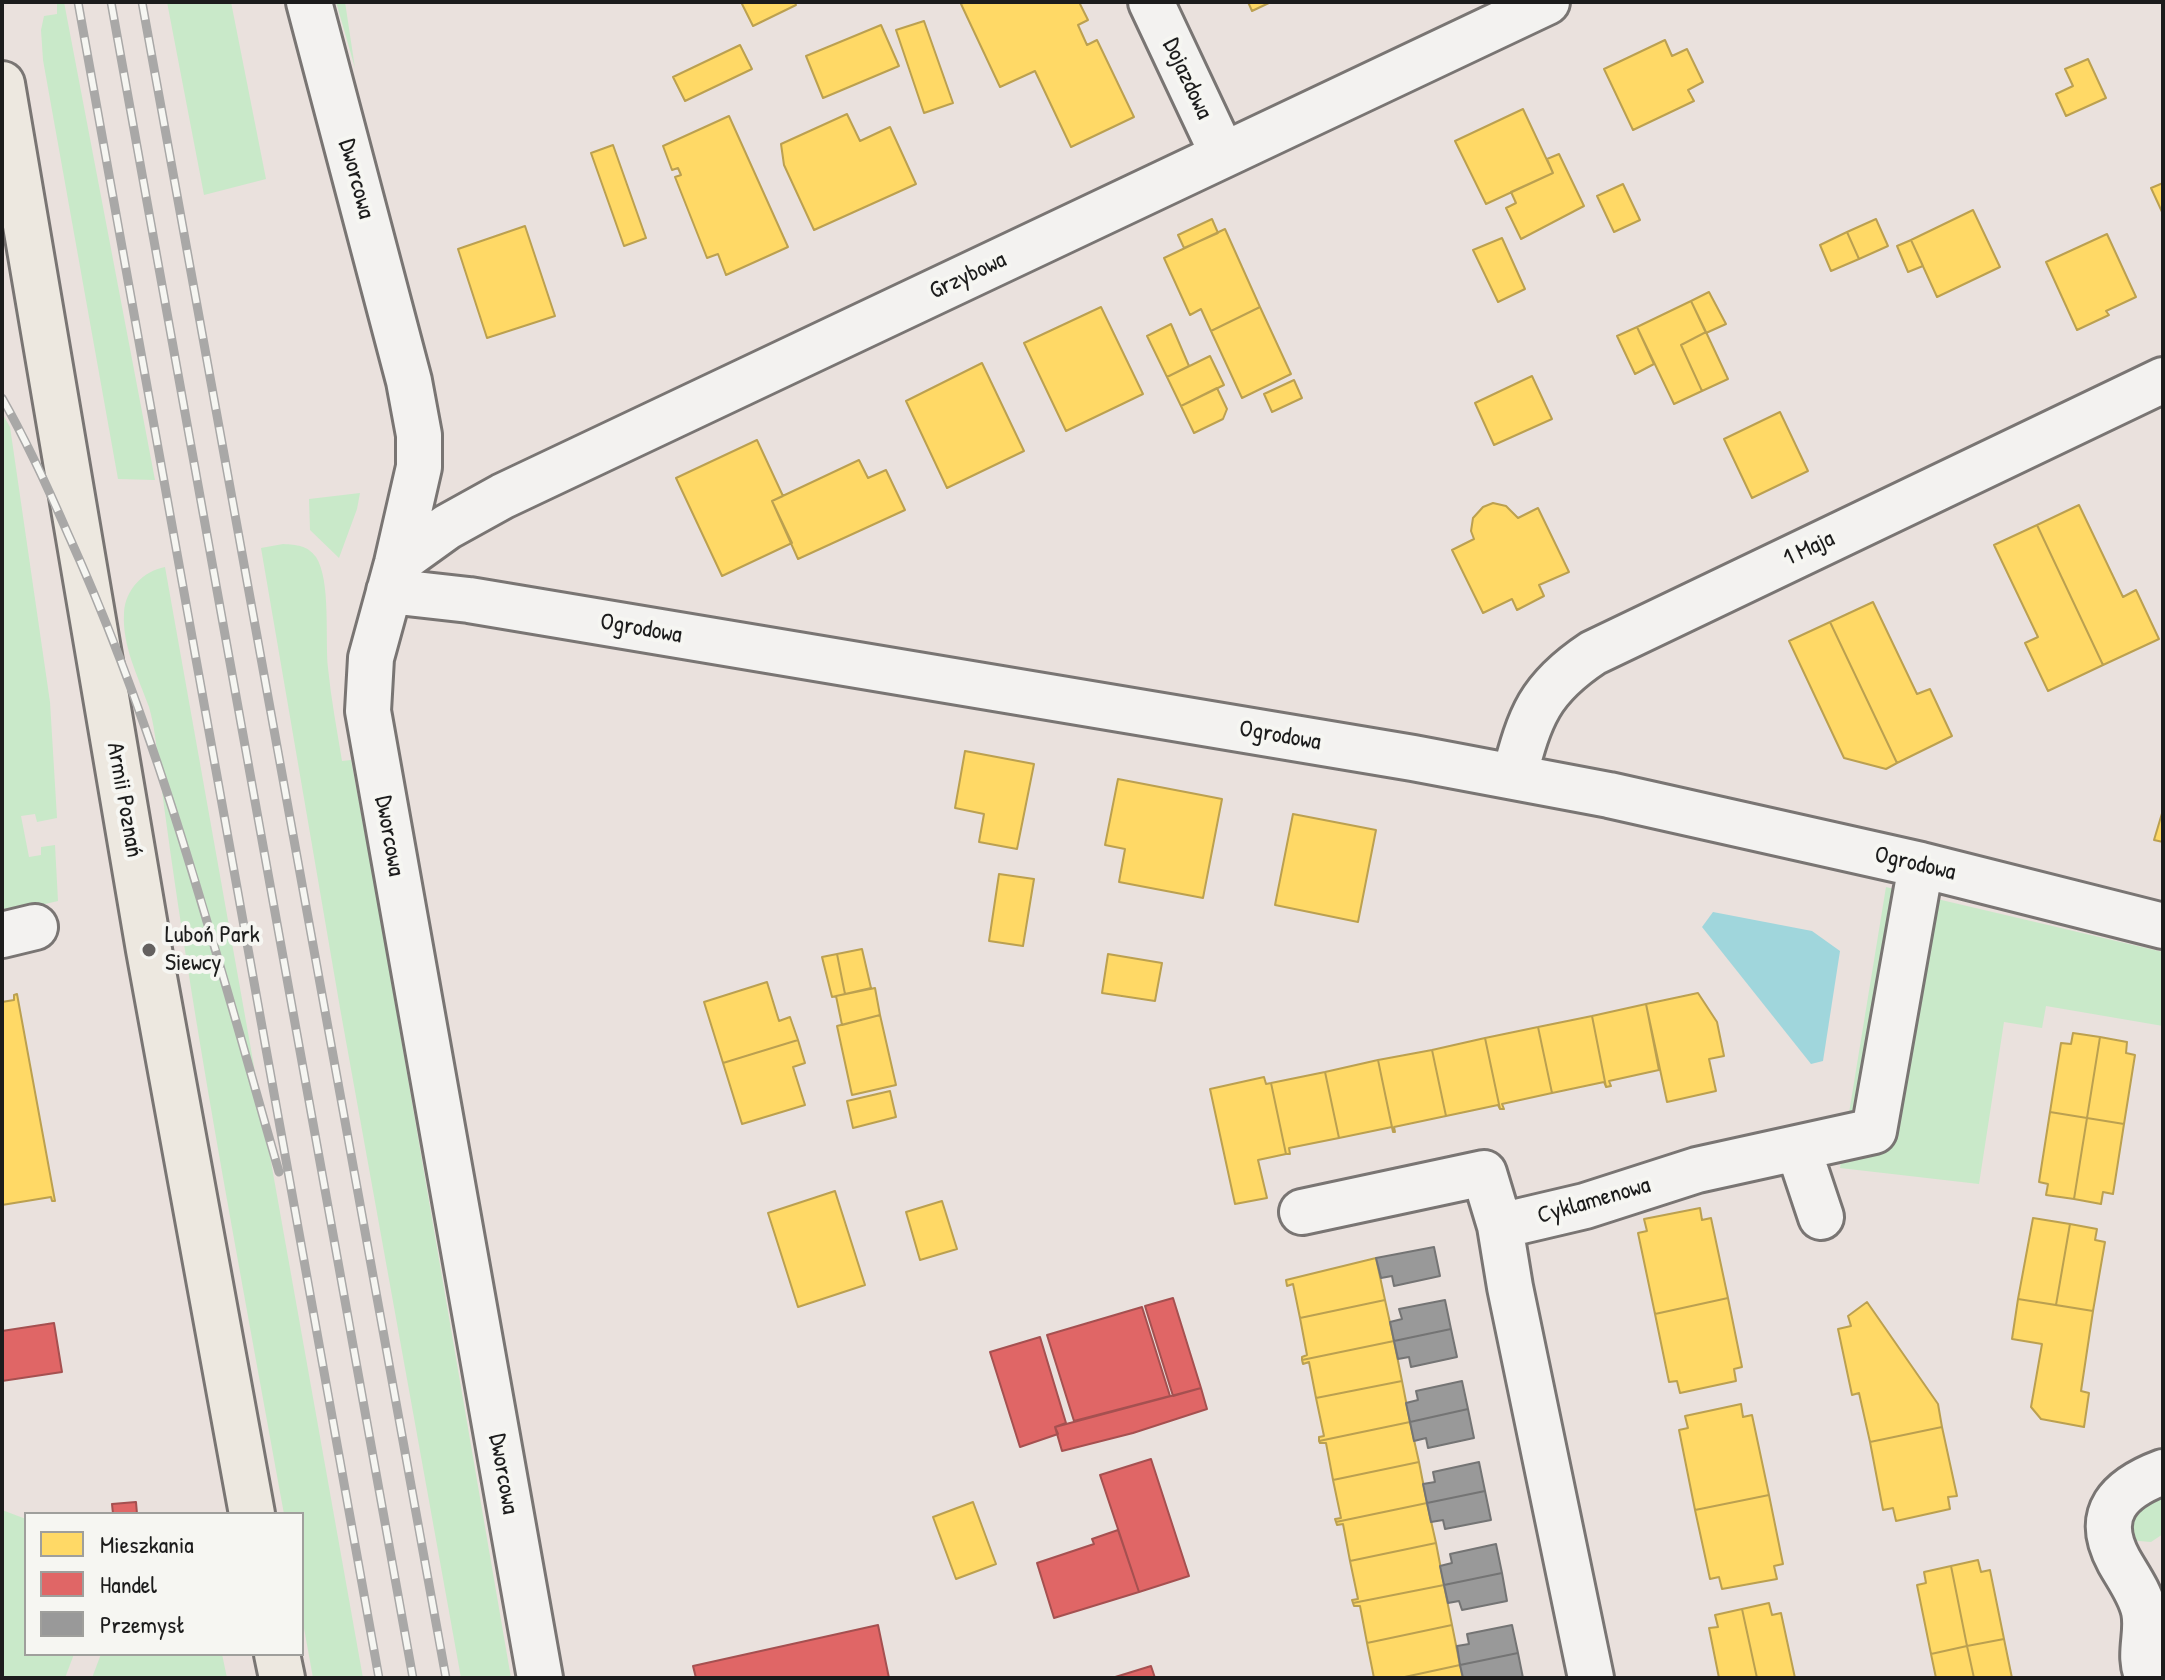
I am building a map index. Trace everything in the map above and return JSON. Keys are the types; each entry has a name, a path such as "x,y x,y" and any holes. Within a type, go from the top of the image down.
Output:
{"main road":[{"name":"Armii Poznań","path":"2,84 14,216 252,1512"},
{"path":"277,1656 282,1678"}],"street":[{"name":"Dworcowa","path":"309,2 416,412 419,467 371,658 368,711 540,1678"},
{"name":"Dojazdowa","path":"1151,2 1223,155"},
{"name":"Grzybowa","path":"393,577 447,527 503,496 1547,2"},
{"name":"1 Maja","path":"1514,777 1530,722 1541,701 1555,681 1593,653 2163,380"},
{"name":"Ogrodowa","path":"393,577 469,600 1413,758 1609,795 1921,865 2163,926"},
{"name":"Cyklamenowa","path":"1500,1226 1585,1206 1697,1170 1874,1131 1921,865"},
{"path":"1798,1148 1821,1217"},
{"path":"1302,1212 1484,1173 1500,1226 1591,1678"},
{"path":"2148,1678 2143,1667 2144,1609 2114,1547 2110,1517 2121,1495 2131,1485 2163,1472"}],"green space":[{"path":"57,2 64,2 155,480 118,479 43,60 41,30 44,16 57,14"},
{"path":"167,2 231,2 266,179 204,195"},
{"path":"336,2 345,2 355,68"},
{"path":"2,413 10,427 50,702 57,818 37,822 35,814 21,816 29,857 41,855 41,847 55,845 58,901 2,914"},
{"path":"360,493 339,558 310,530 309,499"},
{"path":"283,544 301,546 313,553 324,580 332,703 342,761 351,760 375,887 511,1678 461,1678 261,548"},
{"path":"165,567 363,1678 313,1678 304,1628 304,1512 284,1512 200,1044 154,726 132,661 124,625 125,605 132,589 143,577"},
{"path":"1886,887 2163,952 2163,1026 2046,1006 2042,1028 2004,1022 1979,1184 1840,1168"},
{"path":"2163,1492 2163,1534 2151,1542 2127,1540 2130,1521 2136,1510"},
{"path":"2,1510 24,1518 24,1656 73,1656 65,1678 2,1678"},
{"path":"100,1656 222,1656 227,1678 92,1678"}],"water":[{"path":"1713,912 1812,931 1840,951 1823,1061 1811,1064 1702,927"}],"building: Mieszkania":[{"path":"741,2 794,2 796,5 753,26"},
{"path":"1079,2 1088,20 1078,25 1087,45 1097,40 1134,117 1071,147 1035,71 1000,87 961,4"},
{"path":"1248,2 1271,2 1252,11"},
{"path":"924,21 953,103 924,113 896,30"},
{"path":"881,25 899,66 823,98 806,56"},
{"path":"1665,40 1672,56 1687,49 1703,82 1688,90 1694,101 1633,130 1604,69"},
{"path":"740,45 752,69 685,101 673,77"},
{"path":"2088,59 2106,98 2066,116 2056,94 2073,86 2065,69"},
{"path":"1523,109 1553,173 1486,204 1455,141"},
{"path":"847,114 860,141 890,127 916,184 814,230 784,165 781,144"},
{"path":"729,116 788,247 726,275 718,254 707,258 675,177 681,175 678,168 672,170 663,146"},
{"path":"613,145 646,238 624,246 591,153"},
{"path":"1559,154 1584,206 1521,239 1506,208 1516,203 1511,192 1553,173 1547,159"},
{"path":"2163,183 2163,214 2151,188"},
{"path":"1623,184 1640,220 1614,232 1597,196"},
{"path":"1973,210 2000,267 1937,297 1911,240"},
{"path":"1212,219 1218,233 1184,248 1178,235"},
{"path":"1876,219 1888,246 1859,259 1847,232"},
{"path":"525,226 555,316 487,338 458,249"},
{"path":"1225,229 1260,307 1211,331 1201,309 1190,315 1164,258"},
{"path":"1847,232 1859,259 1831,271 1820,245"},
{"path":"2107,234 2136,297 2106,311 2109,315 2077,330 2046,262"},
{"path":"1502,238 1525,289 1498,302 1473,250"},
{"path":"1911,240 1923,266 1908,272 1897,246"},
{"path":"1709,292 1726,324 1706,333 1691,301"},
{"path":"1691,301 1706,332 1681,345 1702,391 1674,404 1637,327"},
{"path":"1101,307 1143,394 1066,431 1024,343"},
{"path":"1260,307 1291,374 1242,398 1211,331"},
{"path":"1171,324 1189,366 1167,377 1147,336"},
{"path":"1637,327 1654,364 1635,374 1617,336"},
{"path":"1706,332 1728,379 1702,391 1681,345"},
{"path":"1210,356 1224,385 1181,406 1167,377"},
{"path":"982,363 1024,451 947,488 906,401"},
{"path":"1532,376 1552,419 1494,445 1475,403"},
{"path":"1294,380 1302,398 1272,412 1264,394"},
{"path":"1217,388 1227,409 1223,419 1194,433 1181,406"},
{"path":"1780,412 1808,471 1752,498 1724,439"},
{"path":"757,440 783,496 772,501 792,543 722,576 676,478"},
{"path":"859,460 868,478 886,470 905,510 798,559 772,501"},
{"path":"1493,503 1506,506 1518,518 1538,508 1569,572 1539,585 1544,596 1517,610 1512,599 1483,613 1452,550 1474,539 1471,531 1473,518 1483,507"},
{"path":"2079,505 2123,597 2136,590 2159,639 2103,665 2037,525"},
{"path":"2037,525 2103,665 2048,691 2025,643 2038,637 1994,545"},
{"path":"1873,602 1917,694 1930,689 1952,736 1897,763 1830,622"},
{"path":"1830,622 1897,763 1886,769 1844,758 1789,641"},
{"path":"965,751 1034,764 1017,849 979,842 984,814 955,808"},
{"path":"1118,779 1222,799 1203,898 1119,882 1125,849 1105,845"},
{"path":"2163,810 2163,842 2154,840"},
{"path":"1293,814 1376,830 1358,922 1275,905"},
{"path":"999,874 1034,879 1023,946 989,941"},
{"path":"862,949 871,988 845,994 837,954"},
{"path":"837,954 845,994 832,997 822,957"},
{"path":"1108,954 1162,963 1155,1001 1102,993"},
{"path":"767,982 779,1021 790,1017 798,1040 723,1063 704,1002"},
{"path":"875,988 880,1015 842,1025 836,996"},
{"path":"1698,993 1717,1022 1724,1056 1709,1059 1716,1091 1667,1102 1646,1004"},
{"path":"17,994 55,1201 51,1197 2,1205 2,1002 14,1000"},
{"path":"1646,1004 1659,1070 1609,1081 1611,1086 1606,1087 1592,1016"},
{"path":"880,1015 896,1085 852,1095 837,1026"},
{"path":"1592,1016 1606,1087 1604,1082 1552,1093 1538,1027"},
{"path":"1538,1027 1552,1093 1502,1104 1504,1109 1500,1109 1485,1038"},
{"path":"2073,1033 2100,1037 2087,1118 2050,1112 2061,1043 2071,1044"},
{"path":"2100,1037 2127,1042 2126,1053 2135,1055 2124,1124 2087,1118"},
{"path":"1485,1038 1500,1109 1498,1105 1446,1116 1432,1050"},
{"path":"798,1040 805,1063 793,1067 805,1105 742,1124 723,1063"},
{"path":"1432,1050 1446,1116 1394,1127 1393,1132 1378,1060"},
{"path":"1378,1060 1392,1127 1339,1138 1325,1072"},
{"path":"1325,1072 1339,1138 1289,1148 1290,1154 1286,1154 1271,1083"},
{"path":"1264,1077 1266,1084 1271,1083 1286,1154 1258,1160 1267,1198 1235,1204 1210,1089"},
{"path":"890,1091 896,1117 853,1128 847,1101"},
{"path":"2050,1112 2087,1118 2074,1199 2046,1195 2048,1184 2039,1182"},
{"path":"2087,1118 2124,1124 2113,1194 2103,1192 2101,1204 2074,1199"},
{"path":"835,1191 865,1285 798,1307 768,1213"},
{"path":"942,1201 957,1249 920,1260 906,1212"},
{"path":"1700,1208 1702,1220 1711,1218 1728,1298 1655,1314 1638,1233 1647,1231 1644,1219"},
{"path":"2033,1218 2070,1224 2056,1305 2018,1299"},
{"path":"2070,1224 2097,1229 2095,1240 2105,1242 2093,1311 2056,1305"},
{"path":"1376,1258 1385,1300 1300,1318 1293,1284 1287,1286 1286,1280"},
{"path":"1728,1298 1742,1367 1734,1369 1736,1381 1680,1393 1677,1381 1669,1382 1655,1314"},
{"path":"2018,1299 2093,1311 2081,1391 2089,1393 2084,1427 2041,1419 2031,1407 2042,1344 2012,1339"},
{"path":"1385,1300 1394,1341 1302,1360 1307,1355 1300,1318"},
{"path":"1867,1302 1938,1404 1942,1427 1870,1442 1859,1393 1852,1395 1838,1329 1851,1326 1848,1316"},
{"path":"1394,1341 1402,1381 1316,1398 1309,1362 1303,1364 1302,1360"},
{"path":"1402,1381 1410,1422 1319,1441 1319,1437 1324,1436 1316,1398"},
{"path":"1741,1404 1743,1417 1752,1415 1769,1495 1695,1510 1679,1430 1688,1428 1685,1416"},
{"path":"1410,1422 1419,1462 1333,1480 1326,1443 1319,1441"},
{"path":"1942,1427 1957,1496 1948,1497 1950,1509 1896,1521 1893,1508 1883,1510 1870,1442"},
{"path":"1419,1462 1427,1503 1336,1522 1335,1519 1341,1518 1333,1480"},
{"path":"1769,1495 1783,1564 1774,1566 1777,1579 1722,1589 1719,1577 1710,1579 1695,1510"},
{"path":"973,1502 996,1564 956,1579 933,1517"},
{"path":"1427,1503 1436,1543 1350,1561 1343,1524 1337,1525 1336,1522"},
{"path":"1436,1543 1444,1585 1353,1603 1352,1600 1358,1599 1350,1561"},
{"path":"1978,1560 1981,1572 1990,1570 2004,1639 1967,1646 1951,1566"},
{"path":"1951,1566 1967,1646 1931,1654 1917,1585 1926,1583 1924,1572"},
{"path":"1444,1585 1452,1625 1367,1643 1360,1606 1353,1603"},
{"path":"1769,1603 1772,1615 1781,1613 1795,1678 1757,1678 1742,1609"},
{"path":"1742,1609 1757,1678 1719,1678 1709,1628 1718,1627 1715,1615"},
{"path":"1452,1625 1460,1665 1400,1678 1374,1678 1367,1643"},
{"path":"2004,1639 2012,1678 1974,1678 1967,1646"},
{"path":"1967,1646 1974,1678 1936,1678 1931,1654"},
{"path":"1460,1665 1463,1678 1400,1678"}],"building: Handel":[{"path":"1173,1298 1201,1388 1173,1396 1145,1306"},
{"path":"1142,1307 1170,1396 1074,1421 1047,1335"},
{"path":"54,1323 62,1372 2,1381 2,1331"},
{"path":"1040,1337 1066,1423 1055,1427 1058,1434 1020,1447 990,1352"},
{"path":"1201,1388 1207,1409 1133,1433 1062,1451 1055,1427"},
{"path":"1151,1459 1189,1576 1139,1592 1100,1475"},
{"path":"136,1502 137,1512 113,1512 112,1504"},
{"path":"1118,1530 1139,1592 1054,1618 1037,1563 1094,1544 1092,1539"},
{"path":"878,1625 889,1678 696,1678 693,1666"},
{"path":"1151,1666 1155,1678 1112,1678"}],"building: Przemysł":[{"path":"1434,1247 1440,1276 1394,1286 1392,1276 1381,1278 1376,1258"},
{"path":"1445,1300 1451,1329 1394,1341 1390,1322 1402,1319 1399,1309"},
{"path":"1451,1329 1457,1357 1411,1367 1409,1357 1398,1359 1394,1341"},
{"path":"1462,1381 1468,1409 1410,1422 1406,1403 1418,1400 1416,1391"},
{"path":"1468,1409 1474,1438 1428,1448 1426,1438 1414,1441 1410,1422"},
{"path":"1479,1462 1485,1491 1427,1503 1423,1484 1435,1482 1433,1472"},
{"path":"1485,1491 1491,1520 1445,1529 1443,1520 1431,1522 1427,1503"},
{"path":"1496,1544 1502,1573 1444,1585 1440,1566 1452,1563 1450,1554"},
{"path":"1502,1573 1507,1601 1462,1610 1459,1601 1448,1603 1444,1585"},
{"path":"1512,1625 1518,1653 1460,1665 1457,1646 1469,1644 1467,1634"},
{"path":"1518,1653 1523,1678 1463,1678 1460,1665"}],"railway":[{"path":"78,2 379,1678"},
{"path":"111,2 413,1678"},
{"path":"142,2 446,1678"},
{"path":"2,398 60,517 131,690 210,929 279,1172"}],"place":[{"name":"Luboń Park Siewcy","path":"149,950"}]}
